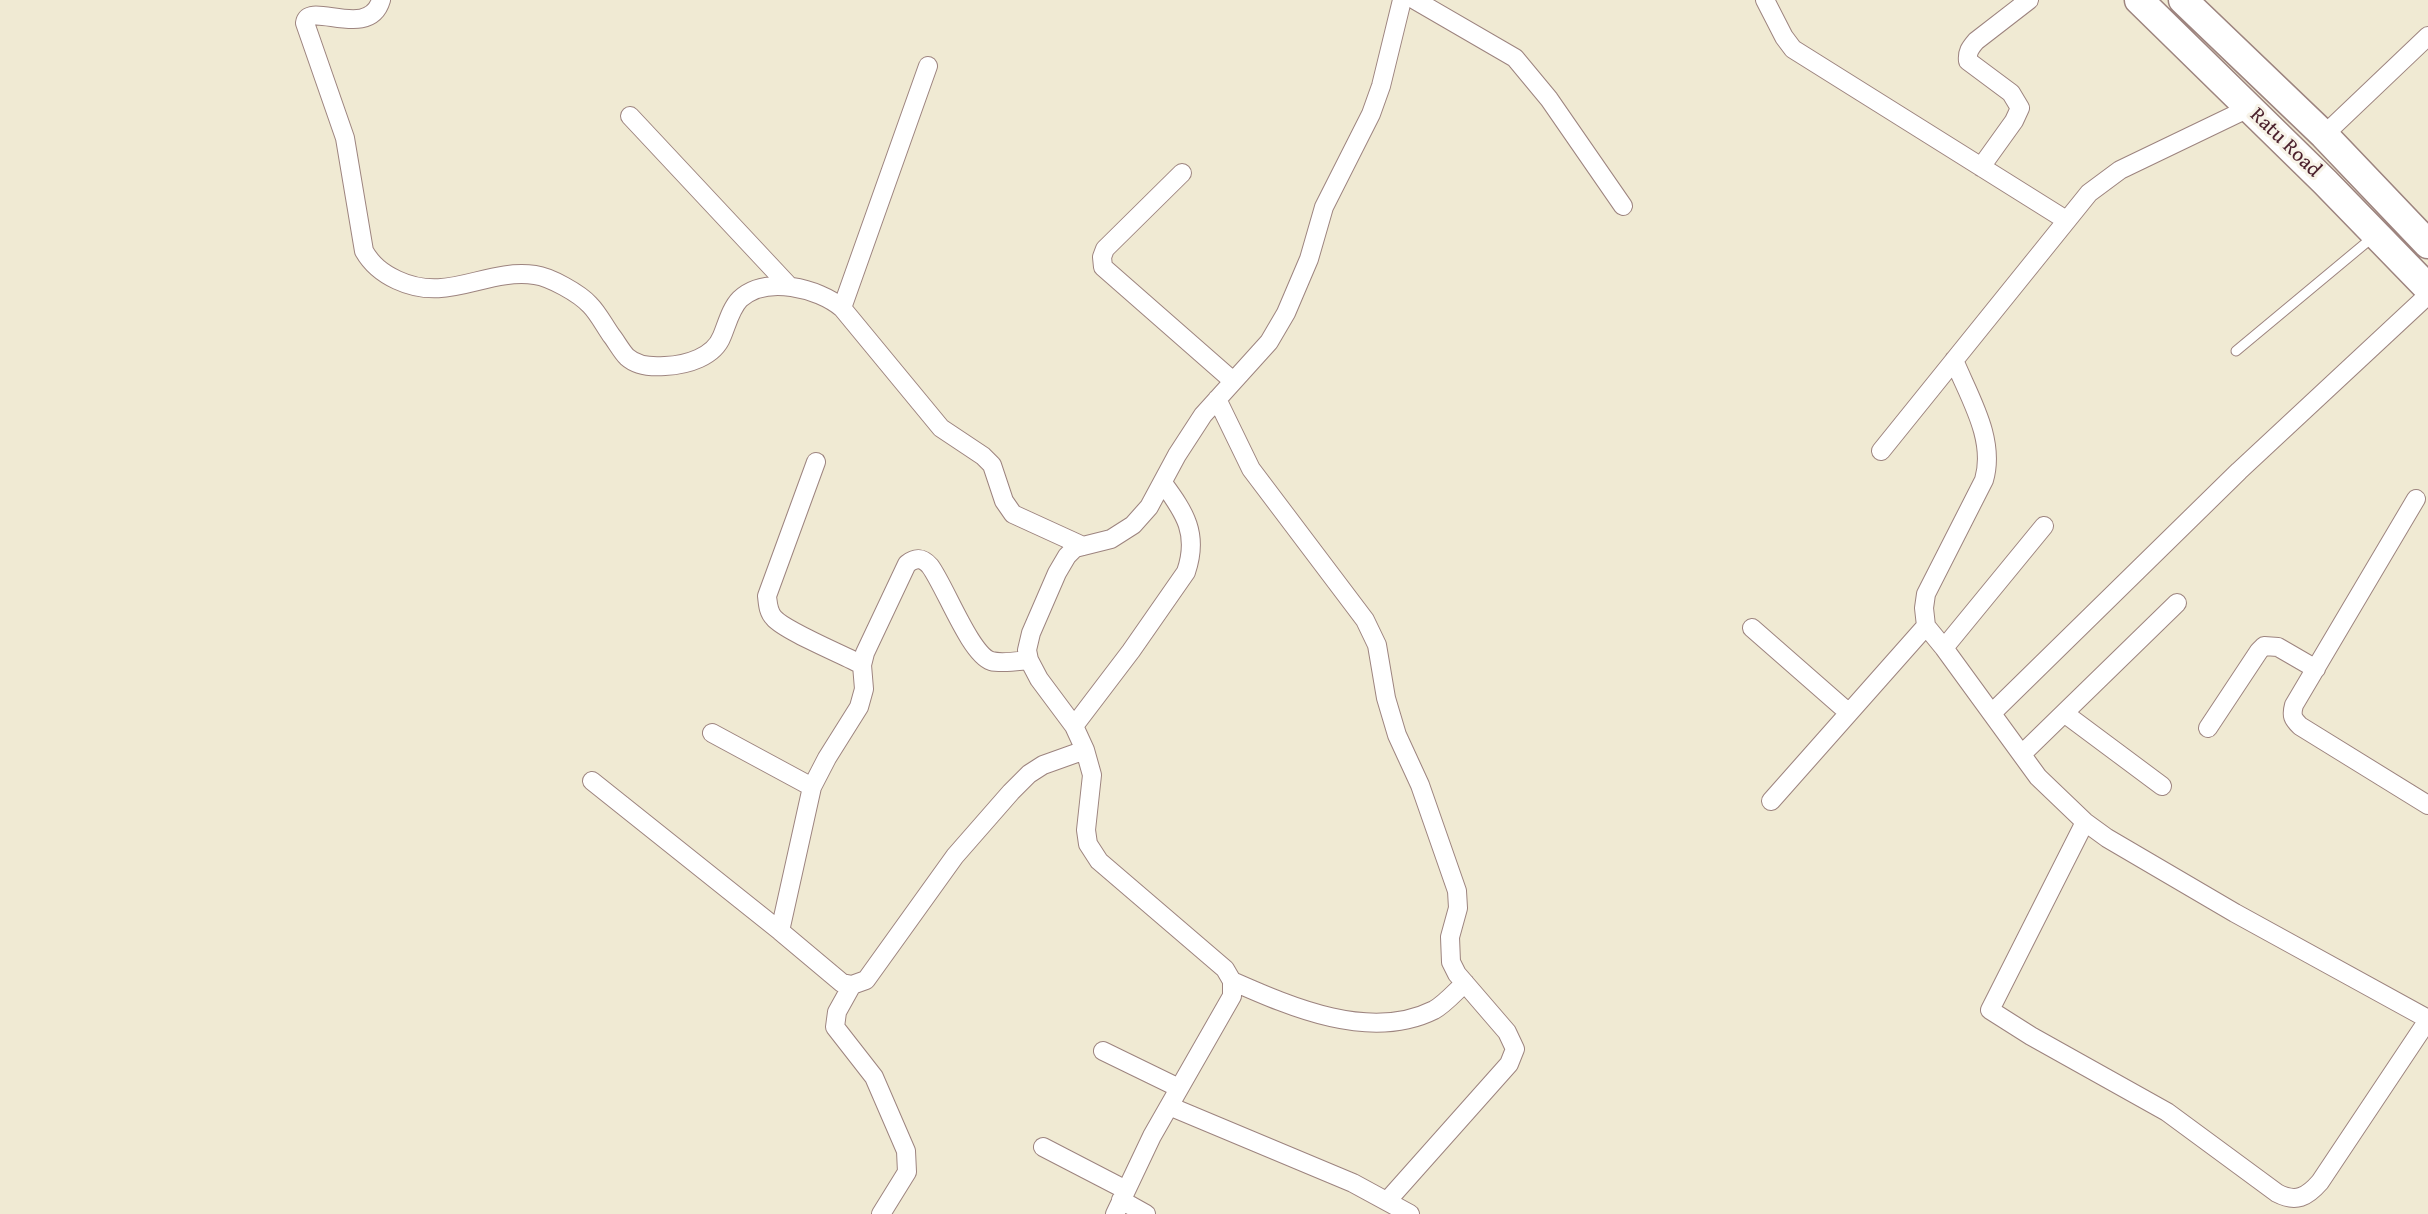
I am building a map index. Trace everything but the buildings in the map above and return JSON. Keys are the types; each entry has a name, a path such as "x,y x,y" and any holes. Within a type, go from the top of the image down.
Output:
{"main road":[{"name":"Ratu Road","path":"2139,0 2428,288"},
{"name":"Ratu Road","path":"2183,0 2324,135 2428,244"}],"street":[{"path":"381,0 378,8 364,15 324,6 313,8 308,13 305,23 345,138 364,251 372,264 388,276 413,288 441,290 511,274 536,275 557,282 589,304 627,357 638,364 651,366 681,365 698,359 712,350 722,338 727,321 739,301 748,293 769,288 790,287 814,291 831,299 842,308 941,428 983,456 992,465 1004,501 1013,514 1083,546"},
{"path":"1121,1202 1152,1136 1232,996 1232,981 1225,969 1099,861 1088,844 1086,830 1092,775 1085,750 1074,726 1039,679 1029,660 1031,633 1066,556 1083,546 1111,539 1128,529 1149,507 1177,455 1203,415 1269,342 1286,313 1309,259 1324,207 1371,114 1381,86 1402,0"},
{"path":"1415,0 1515,58 1549,99 1623,206"},
{"path":"1765,0 1784,37 1793,49 2066,220"},
{"path":"1981,167 2014,121 2020,108 2011,93 1968,61 1969,48 2029,0"},
{"path":"2324,135 2428,36"},
{"path":"842,308 928,66"},
{"path":"1881,451 2089,193 2120,170 2249,108"},
{"path":"630,116 790,287"},
{"path":"1182,173 1105,249 1102,257 1103,267 1233,381"},
{"path":"1992,713 2239,471 2428,295"},
{"path":"1954,360 1986,440 1987,469 1984,480 1926,594 1924,608 1926,626 2047,787 2085,822 2107,838 2235,913 2428,1020 2320,1182 2308,1195 2297,1199 2278,1214"},
{"path":"1217,399 1251,469 1365,620 1377,645 1386,698 1397,735 1420,785 1457,891 1458,908 1450,936 1449,950 1454,968 1507,1032 1515,1049 1513,1057 1388,1200"},
{"path":"816,462 767,596 768,609 774,619 789,628 862,665"},
{"path":"1074,726 1131,651 1186,572 1191,558 1189,524 1184,512 1163,483"},
{"path":"2416,499 2294,705 2293,718 2300,726 2428,805"},
{"path":"1944,648 2044,526"},
{"path":"780,931 812,787 827,758 860,707 864,689 862,665 865,653 907,564 912,560 926,561 936,574 967,633 984,657 992,662 1029,660"},
{"path":"2022,754 2177,603"},
{"path":"1771,801 1926,626"},
{"path":"1752,628 1849,713"},
{"path":"2208,728 2264,646 2278,647 2316,669"},
{"path":"2064,712 2162,786"},
{"path":"712,732 812,787"},
{"path":"592,781 842,983 852,985 866,980 955,856 1011,792 1029,774 1043,765 1085,750"},
{"path":"2085,822 1990,1010 2031,1036 2167,1112 2277,1193 2287,1198 2297,1199"},
{"path":"1232,981 1306,1011 1347,1020 1370,1022 1412,1018 1436,1009 1465,983"},
{"path":"852,985 837,1012 835,1027 874,1077 906,1150 908,1163 904,1179 881,1214"},
{"path":"1103,1051 1179,1088"},
{"path":"1169,1106 1343,1178 1388,1200 1410,1214"},
{"path":"1043,1147 1121,1202 1146,1214"}],"lane":[{"path":"2236,351 2376,235"}]}
